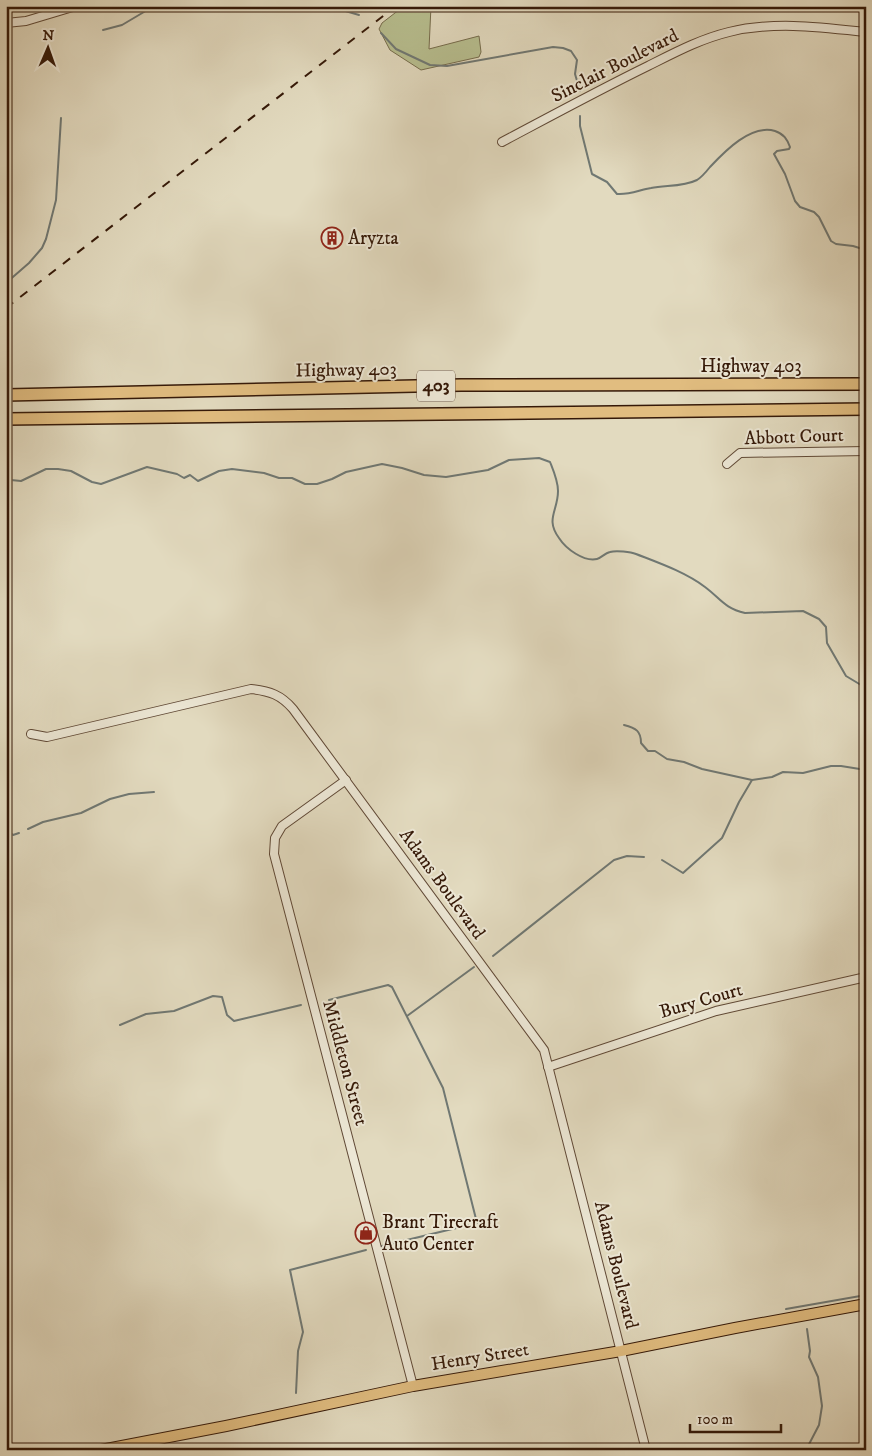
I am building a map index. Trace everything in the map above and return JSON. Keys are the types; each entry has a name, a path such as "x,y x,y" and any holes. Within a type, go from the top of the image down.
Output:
{"highway":[{"path":"770,384 793,380 866,376"},
{"name":"Highway 403","path":"6,395 461,385 866,384"},
{"name":"403","path":"6,419 866,409"}],"main road":[{"name":"Henry Street","path":"102,1450 413,1386 621,1351 866,1304"}],"street":[{"path":"6,23 26,21 76,6"},
{"name":"Sinclair Boulevard","path":"502,142 691,45 729,32 784,25 866,32"},
{"name":"Abbott Court","path":"727,464 740,453 866,451"},
{"name":"Adams Boulevard","path":"31,734 46,737 251,688 275,694 284,699 346,780 544,1050 646,1450"},
{"name":"Middleton Street","path":"346,780 282,826 275,838 274,854 413,1386"},
{"name":"Bury Court","path":"548,1067 716,1011 866,977"}],"green space":[{"path":"404,6 431,6 429,49 479,36 481,52 479,57 421,70 390,50 379,29 382,23"}],"waterway":[{"path":"103,30 122,25 149,9 159,6"},
{"path":"298,6 342,10 359,15"},
{"path":"381,33 396,49 430,65 447,66 553,47 563,48 571,51 577,60 575,74 580,91"},
{"path":"580,116 580,126 592,174 607,182 617,194 692,182 701,177 739,140 757,131 778,132 785,137 790,147 789,149 777,151 774,154 785,174 795,201 800,207 814,212 819,217 831,241 836,244 866,250"},
{"path":"6,283 29,263 42,248 46,239 56,200 61,118"},
{"path":"6,482 11,480 21,481 46,469 58,469 71,471 92,482 101,484 147,467 177,474 184,478 190,475 198,481 219,471 232,469 264,473 279,478 292,478 305,484 317,484 346,472 382,464 424,475 446,477 488,470 509,460 539,458 550,462 554,473 558,491 553,525 559,538 571,550 587,559 599,558 613,551 636,554 689,577 705,587 727,606 745,613 803,611 819,619 826,627 827,643 846,676 866,688"},
{"path":"624,725 632,727 637,731 641,743 648,751 655,751 667,759 684,762 702,769 752,780 772,777 783,772 803,773 831,766 866,770"},
{"path":"662,860 683,873 722,838 752,780"},
{"path":"28,829 43,822 81,813 110,799 129,794 154,792"},
{"path":"6,829 13,835 19,833"},
{"path":"493,956 614,860 627,856 644,857"},
{"path":"407,1016 474,967"},
{"path":"329,1000 388,985 392,987 443,1088 477,1223 382,1246"},
{"path":"120,1025 146,1014 174,1011 213,996 222,997 227,1015 234,1021 301,1005"},
{"path":"296,1393 298,1351 303,1332 290,1270 366,1250"},
{"path":"786,1309 866,1295"},
{"path":"806,1450 819,1425 822,1406 818,1377 809,1357 807,1329"}],"railway":[{"path":"6,308 396,6"}],"place":[{"name":"Aryzta","path":"332,238"},
{"name":"Brant Tirecraft Auto Center","path":"366,1233"}]}
